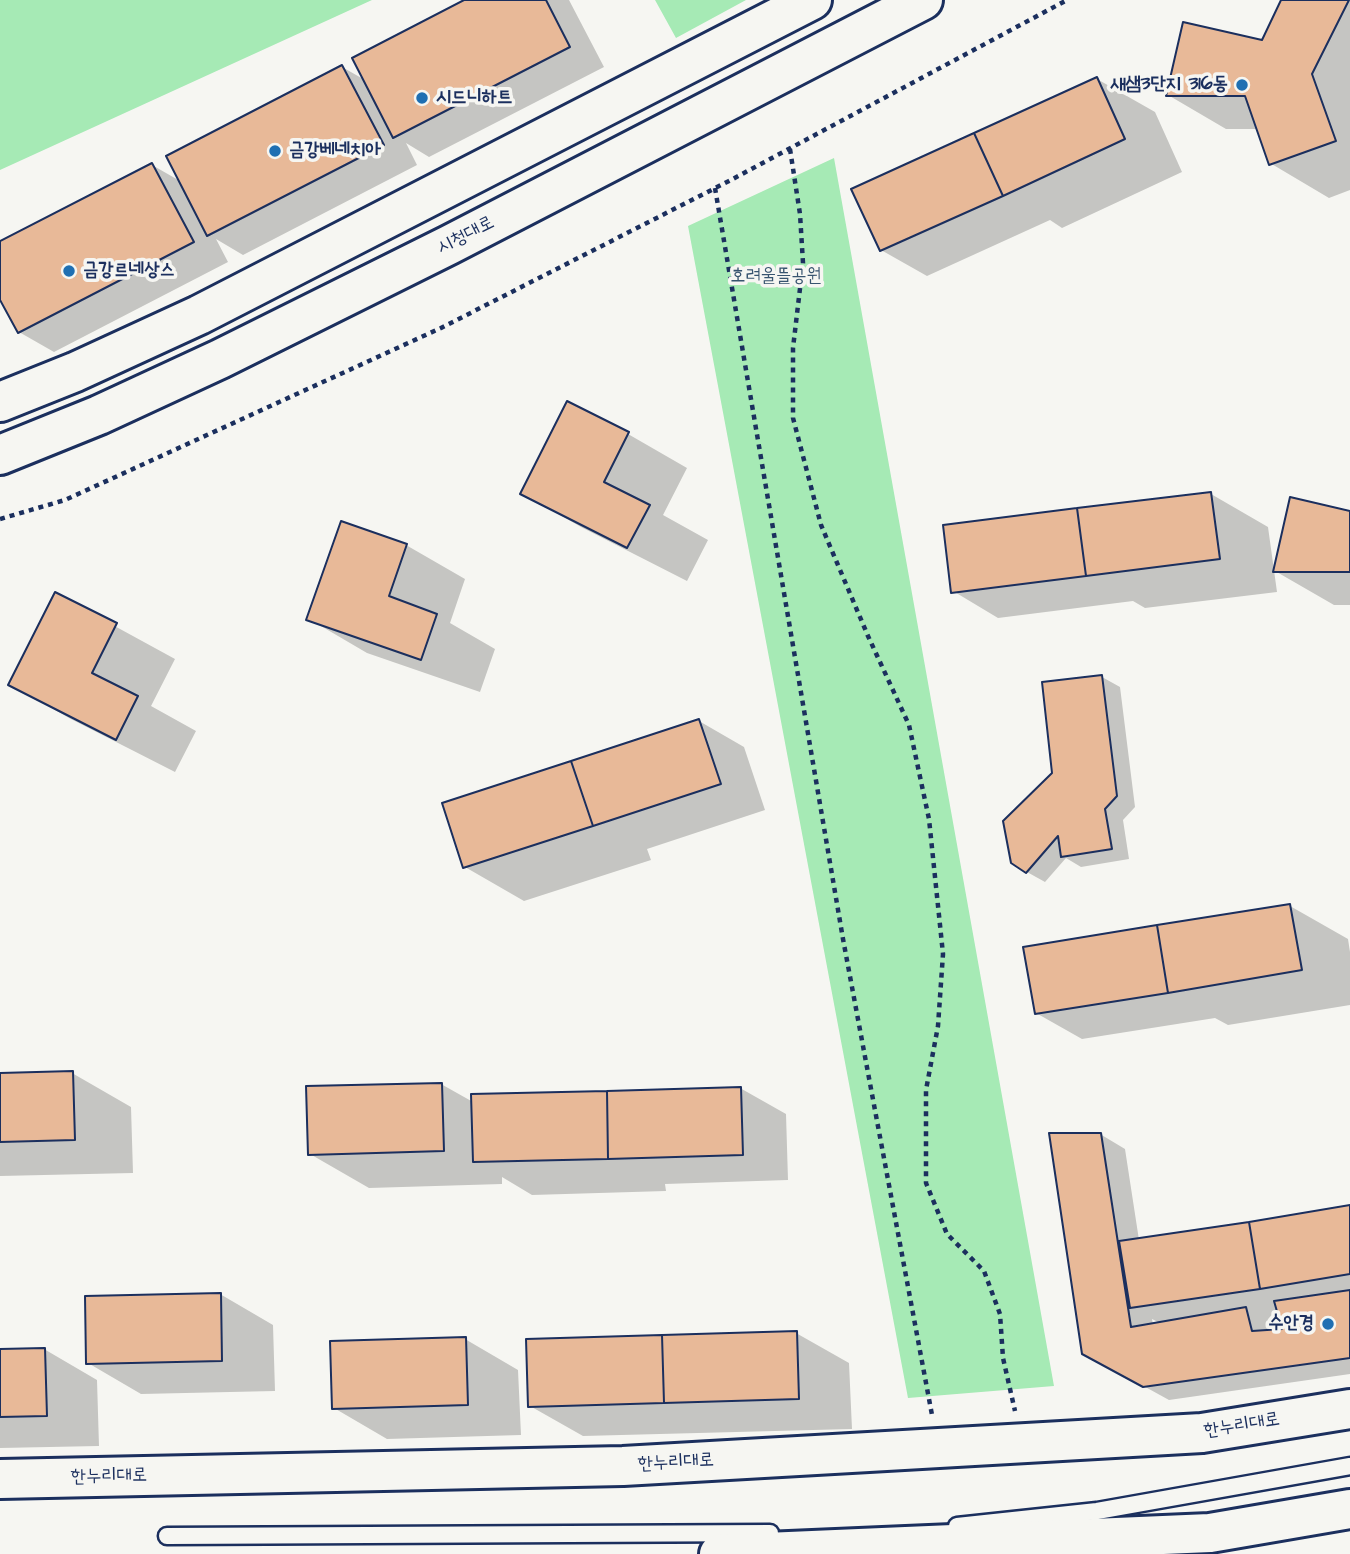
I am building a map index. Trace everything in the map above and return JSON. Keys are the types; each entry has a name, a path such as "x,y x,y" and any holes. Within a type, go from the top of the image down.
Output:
{"street":[{"path":"0,402 75,372 199,315 812,0"},
{"name":"시청대로","path":"0,455 99,415 280,329 449,245 923,0"},
{"name":"한누리대로","path":"0,1479 637,1465 1202,1433 1350,1409"},
{"path":"719,1554 1210,1534 1350,1509"}],"lane":[{"path":"835,1533 891,1533 1097,1511 1350,1466"},
{"path":"167,1536 780,1533"}],"path":[{"path":"0,519 65,500 428,334 790,149 1067,0"},
{"path":"790,149 800,214 803,263 793,348 793,418 821,525 909,725 929,819 943,954 938,1026 926,1090 926,1183 947,1234 984,1271 1000,1314 1003,1358 1016,1415"},
{"path":"715,188 843,939 933,1422"}],"green space":[{"path":"0,0 372,0 0,170"},
{"path":"655,0 746,0 676,38"},
{"name":"호려울뜰공원","path":"834,158 1054,1386 908,1398 688,226"}],"building":[{"name":"시드니하트","path":"464,0 546,0 570,47 393,138 352,58"},
{"name":"새샘3단지 316동","path":"1281,0 1349,0 1312,74 1336,141 1269,165 1245,96 1166,96 1183,22 1262,40"},
{"name":"금강베네치아","path":"342,65 384,145 207,236 166,156"},
{"path":"1097,77 1125,139 1003,196 974,133"},
{"path":"974,133 1003,196 880,251 851,189"},
{"name":"금강르네상스","path":"152,163 194,242 18,333 0,300 0,241"},
{"path":"567,401 629,432 604,482 650,505 627,548 520,494"},
{"path":"1211,492 1220,559 1086,576 1077,508"},
{"path":"1290,497 1350,511 1350,572 1273,572"},
{"path":"1077,508 1086,576 951,593 943,525"},
{"path":"341,521 407,544 389,596 437,614 421,660 306,620"},
{"path":"55,592 117,623 92,673 138,696 116,740 8,685"},
{"path":"1102,675 1117,796 1105,809 1112,849 1061,857 1058,836 1026,873 1011,863 1003,821 1052,773 1042,682"},
{"path":"699,719 721,784 593,826 571,761"},
{"path":"571,761 593,826 463,868 442,803"},
{"path":"1290,904 1302,970 1168,993 1157,925"},
{"path":"1157,925 1168,993 1035,1014 1023,947"},
{"path":"73,1071 75,1140 0,1142 0,1073"},
{"path":"442,1083 444,1151 308,1155 306,1086"},
{"path":"741,1087 743,1155 608,1159 607,1091"},
{"path":"607,1091 608,1159 473,1162 471,1094"},
{"path":"1049,1133 1101,1133 1131,1327 1246,1307 1252,1331 1282,1329 1274,1301 1350,1290 1350,1358 1143,1387 1082,1354"},
{"path":"1350,1205 1350,1274 1260,1289 1249,1222"},
{"path":"1249,1222 1260,1289 1130,1308 1119,1241"},
{"path":"221,1293 222,1361 86,1364 85,1296"},
{"path":"797,1331 799,1399 664,1403 662,1335"},
{"path":"662,1335 664,1403 528,1407 526,1339"},
{"path":"466,1337 468,1405 332,1409 330,1341"},
{"path":"45,1348 47,1416 0,1417 0,1349"}],"place":[{"name":"새샘3단지 316동","path":"1242,85"},
{"name":"시드니하트","path":"422,98"},
{"name":"금강베네치아","path":"275,151"},
{"name":"금강르네상스","path":"69,271"},
{"name":"수안경","path":"1328,1324"}]}
